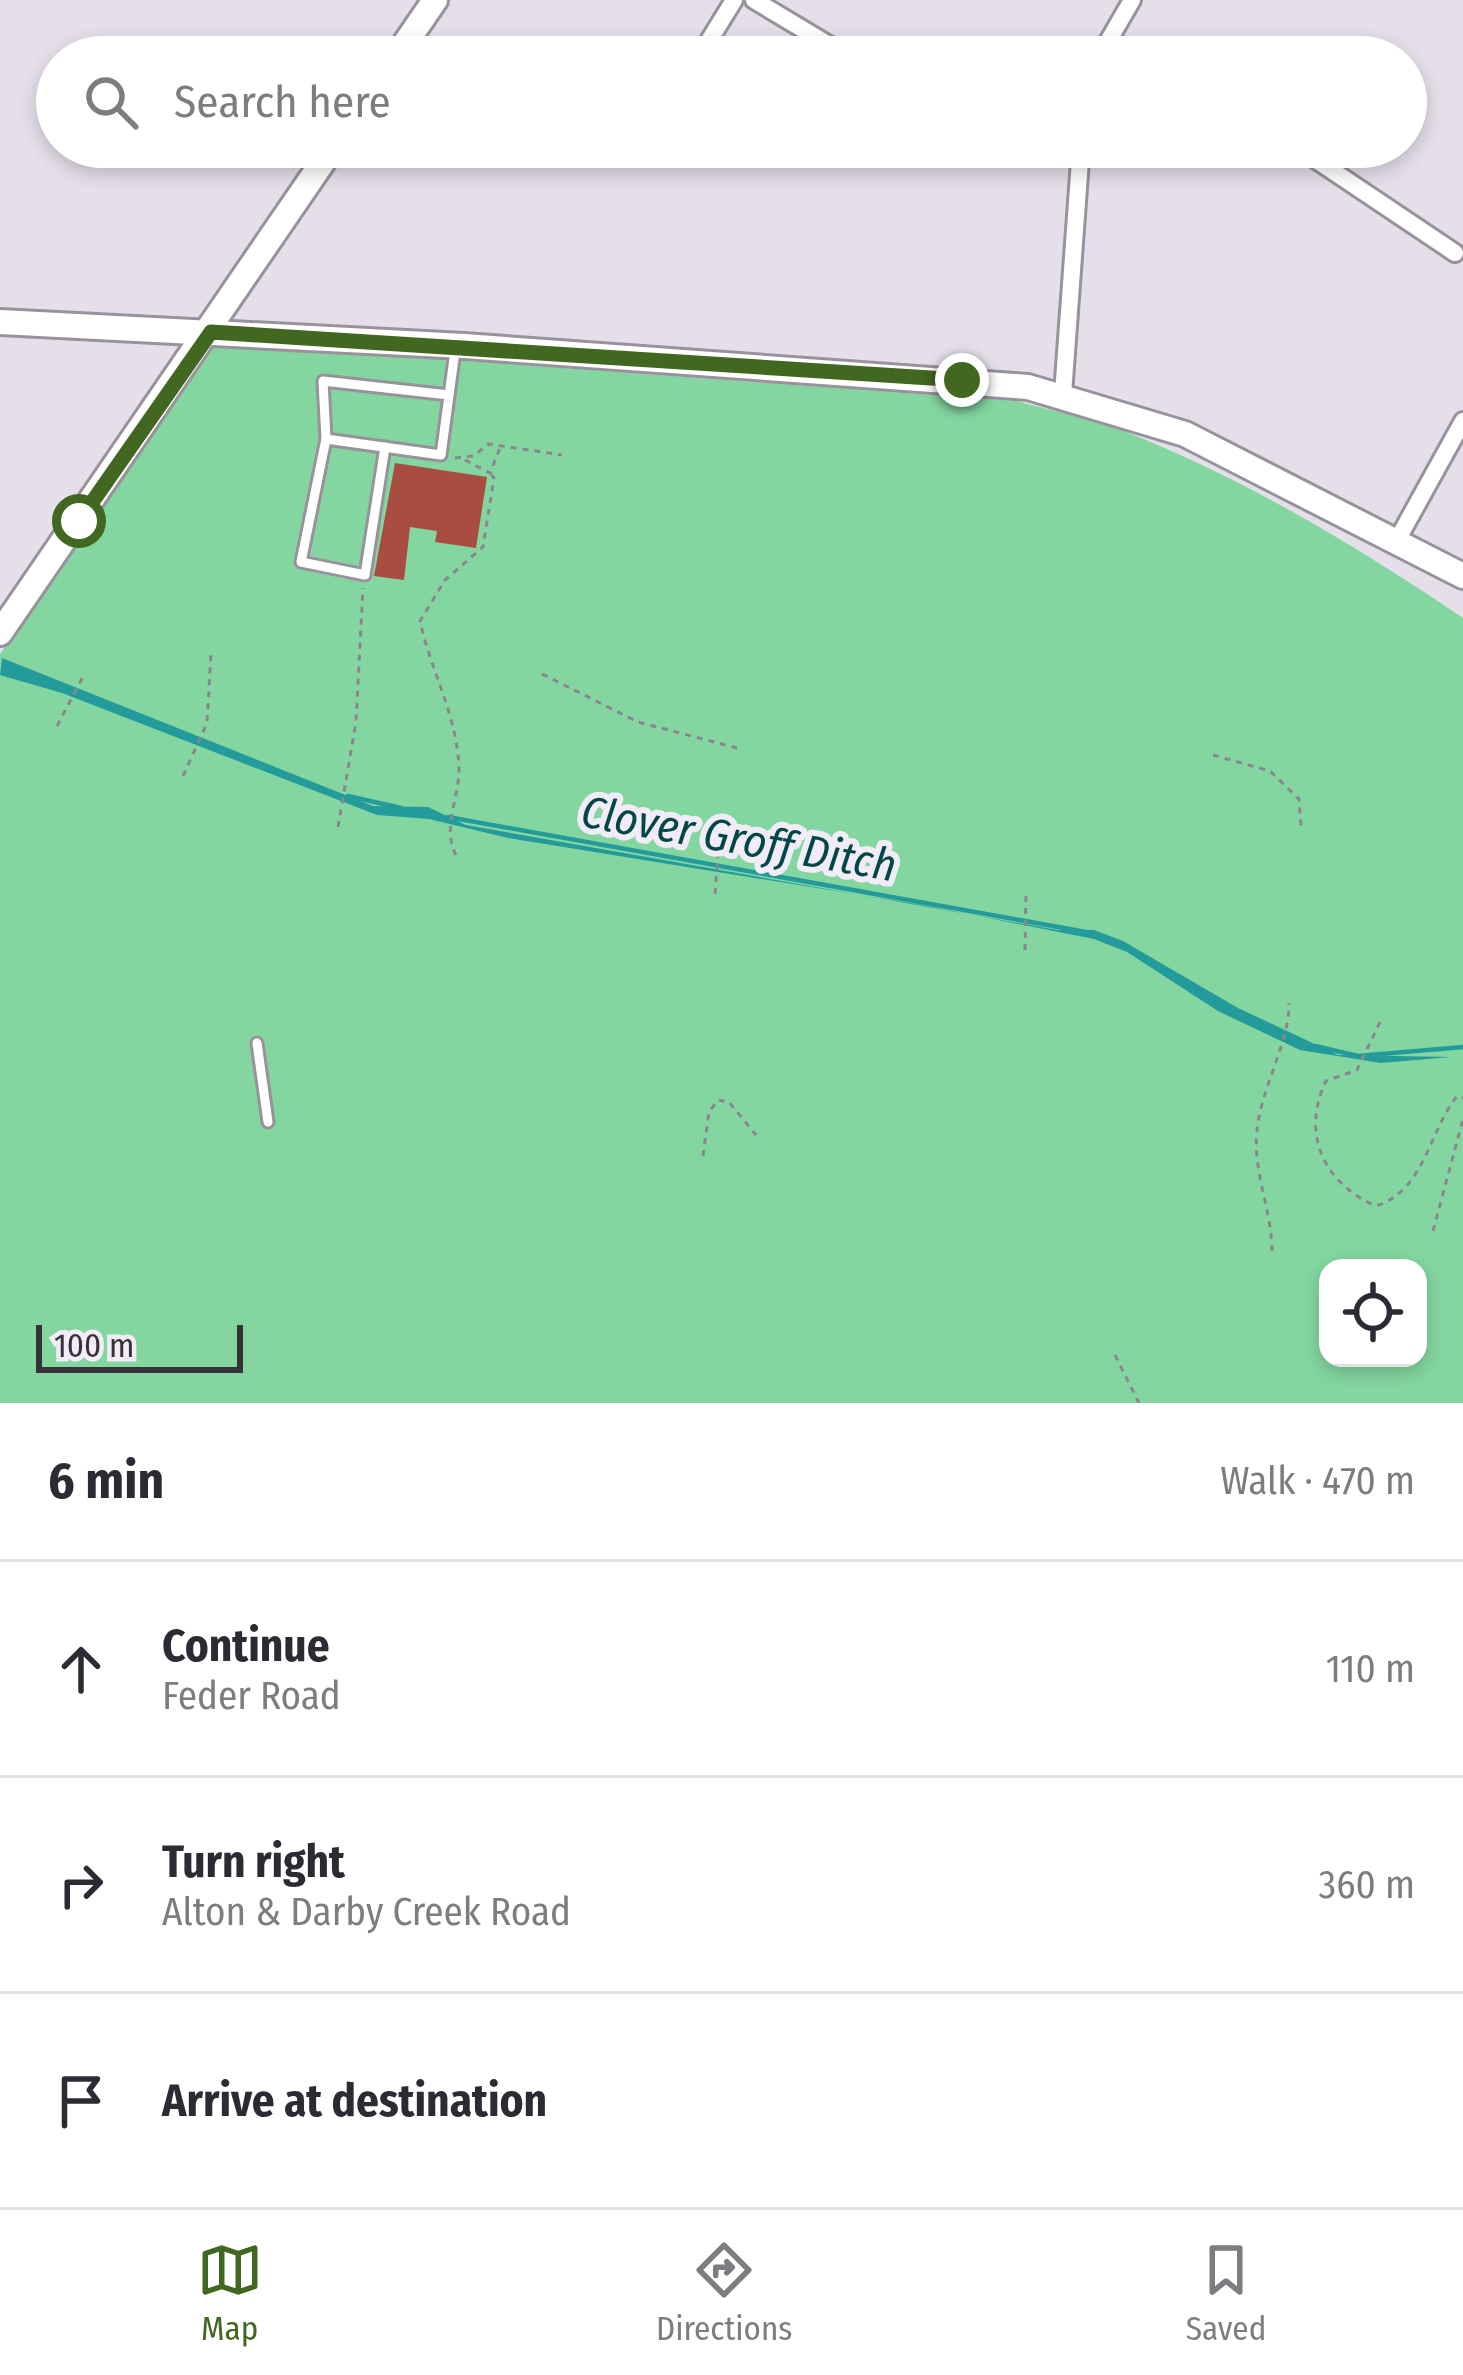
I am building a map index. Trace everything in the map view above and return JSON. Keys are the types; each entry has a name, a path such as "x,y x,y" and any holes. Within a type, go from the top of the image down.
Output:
{"street":[{"path":"410,36 435,0"},
{"path":"712,36 734,0"},
{"path":"754,0 814,36"},
{"path":"1111,36 1132,0"},
{"path":"0,633 211,332 319,168"},
{"path":"1063,394 1080,168"},
{"path":"1328,168 1454,253"},
{"path":"0,322 456,345 962,380 1063,394 1185,434 1463,575"},
{"path":"1395,544 1463,421"}],"lane":[{"path":"326,439 441,455 456,345"},
{"path":"385,447 364,574 301,562 326,439 323,380 449,395"},
{"path":"257,1043 268,1121"}],"path":[{"path":"463,459 489,444 562,455"},
{"path":"490,473 500,446"},
{"path":"441,455 463,459 494,478 483,547 457,566 420,621 457,741 450,835 456,856"},
{"path":"338,827 356,722 364,574"},
{"path":"183,776 205,731 211,654"},
{"path":"56,726 84,674"},
{"path":"542,674 638,722 737,748"},
{"path":"1213,755 1276,776 1299,799 1301,826"},
{"path":"715,894 719,838"},
{"path":"1025,950 1026,891"},
{"path":"1272,1251 1256,1134 1275,1052 1289,1020 1288,1003"},
{"path":"1380,1022 1357,1070 1326,1081 1318,1096 1324,1166 1347,1193 1376,1206 1404,1192 1448,1107 1457,1096 1463,1098"},
{"path":"703,1156 709,1112 718,1100 729,1102 756,1135"},
{"path":"1433,1231 1463,1119"},
{"path":"1115,1354 1139,1403"}],"green space":[{"path":"217,343 1017,401 1084,418 1168,449 1341,540 1463,618 1463,1403 0,1403 0,654"}],"water":[{"path":"2,658 373,806 428,807 466,825 865,896 508,838 429,819 377,815 62,693 0,675"},
{"path":"965,914 1058,930 1094,930 1123,941 1238,1008 1338,1055 1451,1057 1381,1063 1300,1050 1218,1011 1127,952 1094,939"}],"building":[{"path":"395,463 487,477 476,548 435,542 437,531 410,527 404,580 374,576"}],"waterway":[{"name":"Clover Groff Ditch","path":"348,796 401,808"},
{"name":"Clover Groff Ditch","path":"448,817 1086,932"},
{"name":"Clover Groff Ditch","path":"1315,1046 1358,1056 1463,1047"}],"route":[{"path":"79,521 211,332 962,380"}]}
